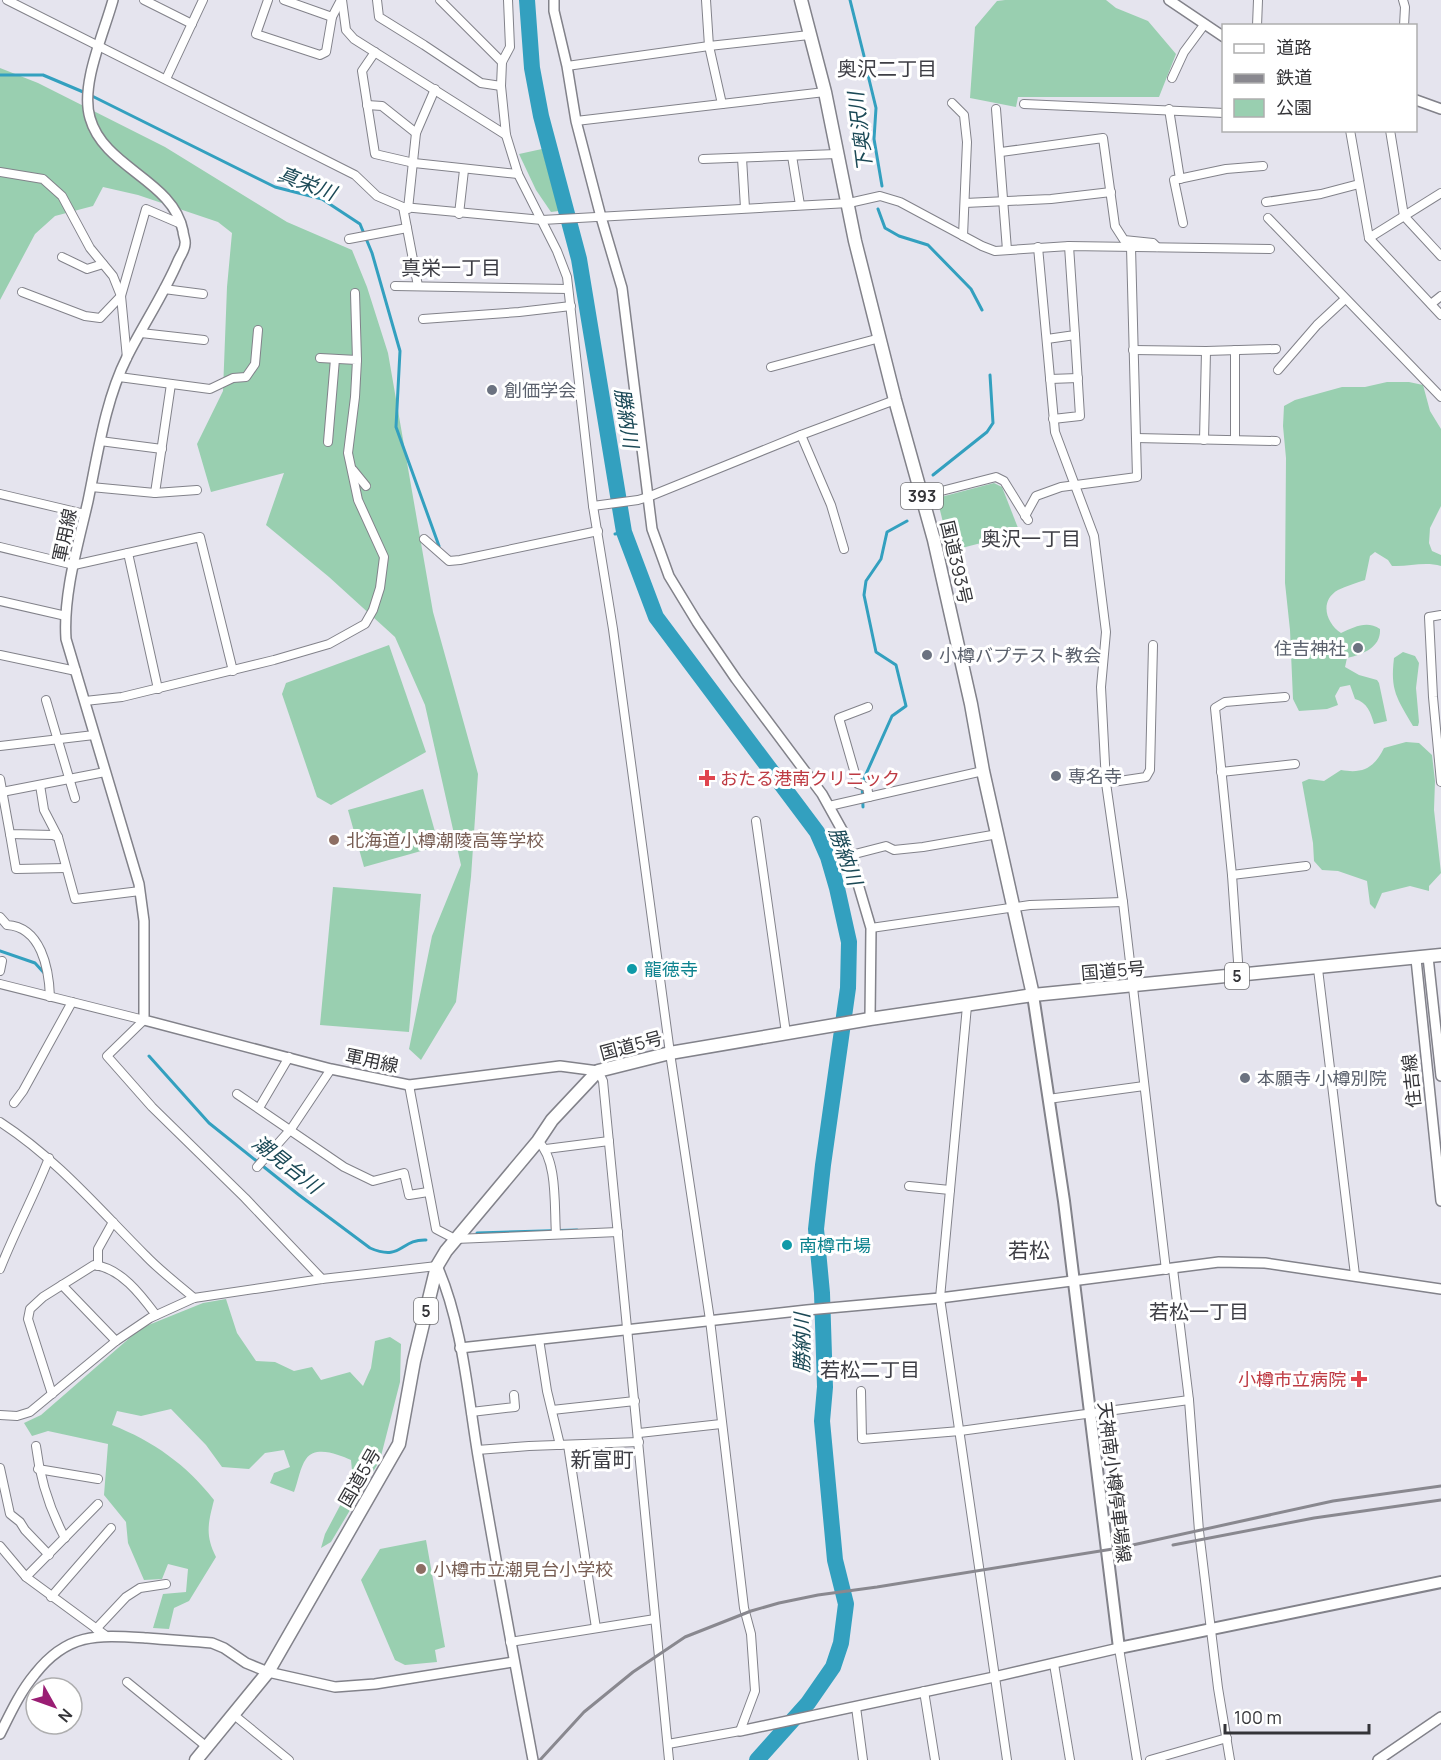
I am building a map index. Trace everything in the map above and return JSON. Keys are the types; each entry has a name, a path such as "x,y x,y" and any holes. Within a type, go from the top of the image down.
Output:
{"highway":[{"name":"国道393号","path":"801,0 825,92 855,241 922,496 971,704 983,771 1033,995"},
{"name":"国道5号","path":"196,1760 268,1672 399,1444 414,1361 437,1266 455,1239 542,1145 552,1120 598,1071 670,1053 870,1019 1033,995 1441,956"}],"main road":[{"name":"天神南小樽停車場線","path":"1033,995 1064,1201 1119,1648"},
{"path":"1119,1648 1441,1582"}],"street":[{"path":"7,0 355,175 378,196 406,208 551,220 849,203 880,196 900,202 995,251 1069,246 1270,249"},
{"path":"113,0 90,73 88,103 90,119 113,155 146,180 168,203 181,224"},
{"path":"144,0 192,24"},
{"path":"166,79 203,0"},
{"path":"268,0 256,34 320,55 326,52 332,18 341,0"},
{"path":"284,0 332,18"},
{"path":"341,0 346,30 375,52 506,135"},
{"path":"377,0 379,17 481,83 501,86"},
{"path":"440,0 502,62"},
{"path":"508,0 510,47 502,62 501,86 506,135 518,174 557,251 567,277 598,531 615,640 670,1053 710,1320 755,1690 740,1731"},
{"path":"554,0 554,11 567,66 576,121 622,288 652,529 669,576 697,622 829,806 842,830 872,928 870,1019"},
{"path":"706,0 709,46 722,104"},
{"path":"1169,0 1222,36"},
{"path":"1257,24 1258,0"},
{"path":"1403,0 1404,24"},
{"path":"1172,78 1184,52 1204,25"},
{"path":"567,66 809,35"},
{"path":"375,52 362,71 375,154 414,163 464,170 518,174"},
{"path":"418,286 407,228 406,208 414,163 416,133 435,89"},
{"path":"576,121 825,92"},
{"path":"1417,100 1441,110"},
{"path":"952,103 964,116 967,142 963,236"},
{"path":"1024,104 1222,112"},
{"path":"368,105 382,106 416,133"},
{"path":"996,109 1007,250"},
{"path":"1169,110 1180,179"},
{"path":"1350,132 1369,238 1441,315"},
{"path":"1390,132 1404,216 1441,256"},
{"path":"1001,152 1103,138 1115,226 1118,233 1124,240 1153,243 1158,249"},
{"path":"703,159 837,154"},
{"path":"792,156 800,205"},
{"path":"742,158 745,208"},
{"path":"1183,223 1174,180 1226,169 1263,166"},
{"path":"459,214 464,170"},
{"path":"0,172 43,178 62,196 90,248 113,276 121,296 127,358"},
{"path":"1266,202 1321,194 1359,184"},
{"path":"965,203 1111,192"},
{"path":"1369,238 1441,193"},
{"path":"22,292 85,316 100,318 121,296 146,209 181,224"},
{"path":"1268,218 1441,397"},
{"name":"軍用線","path":"181,224 185,245 127,358 100,441 74,565 66,616 66,639 140,891 144,921 144,1020 331,1068 410,1085 560,1066 598,1071"},
{"path":"350,239 407,228"},
{"path":"1053,419 1080,416 1069,246"},
{"path":"1038,247 1054,432 1076,484 1094,537 1106,632 1101,687 1106,783 1123,902 1144,1086 1189,1400 1198,1531 1218,1688 1230,1760"},
{"path":"922,496 996,477 1005,481 1027,518 1036,496 1076,484 1137,477 1131,248"},
{"path":"62,257 87,268 103,264"},
{"path":"395,286 568,289"},
{"path":"164,289 202,294"},
{"path":"85,701 122,697 232,671 339,640 365,624 373,610 381,581 384,557 358,500 348,453 357,360 355,293"},
{"path":"1431,304 1441,297"},
{"path":"1278,370 1317,325 1345,299"},
{"path":"423,319 571,306"},
{"path":"119,377 210,389 233,378 246,376 255,364 258,330"},
{"path":"141,333 204,340"},
{"path":"1047,339 1075,335"},
{"path":"771,368 880,338"},
{"path":"1133,350 1276,349"},
{"path":"1235,350 1235,439"},
{"path":"1204,440 1206,351"},
{"path":"320,358 357,360"},
{"path":"328,442 335,359"},
{"path":"1050,379 1078,378"},
{"path":"156,493 171,384"},
{"path":"596,506 648,497 895,400"},
{"path":"801,435 831,505 844,549"},
{"path":"1136,438 1276,441"},
{"path":"100,441 162,449"},
{"path":"351,466 366,486"},
{"path":"91,487 156,493 197,490"},
{"path":"0,494 85,514"},
{"path":"424,539 449,561 598,531"},
{"path":"0,547 74,565 200,537 232,671"},
{"path":"128,553 158,688"},
{"path":"0,601 66,616"},
{"path":"1441,615 1429,617 1437,696 1441,782"},
{"path":"1106,783 1146,777 1150,770 1153,645"},
{"path":"0,655 76,671"},
{"path":"1239,976 1232,875 1215,708 1225,702 1285,697"},
{"path":"46,700 75,798"},
{"path":"868,707 839,718 858,784 867,787 869,797"},
{"path":"0,746 94,735"},
{"path":"1221,772 1295,764"},
{"path":"829,806 983,771"},
{"path":"2,792 105,772"},
{"path":"0,779 16,869 66,868"},
{"path":"40,785 44,810 58,837 75,899 140,891"},
{"path":"756,821 786,1033"},
{"path":"10,834 58,837"},
{"path":"851,855 886,846 894,850 913,848 998,834"},
{"path":"1232,875 1306,866"},
{"path":"872,928 1013,907 1123,902"},
{"path":"0,917 3,927 18,926 32,935 41,952 49,977 50,997"},
{"name":"住吉線","path":"1422,958 1439,1048 1441,1076"},
{"name":"住吉線","path":"1422,958 1441,1201"},
{"path":"0,972 2,961"},
{"path":"1318,969 1355,1275"},
{"path":"0,984 144,1020"},
{"path":"14,1103 23,1091 72,1002"},
{"path":"967,1006 940,1298 1007,1760"},
{"path":"144,1020 107,1056 152,1107 245,1198 322,1279"},
{"path":"259,1108 289,1057"},
{"path":"259,1164 291,1129 331,1068"},
{"path":"598,1071 603,1082 639,1433 654,1619 669,1760"},
{"path":"410,1085 436,1229 455,1239 556,1231 618,1232"},
{"path":"1048,1100 1144,1086"},
{"path":"237,1094 344,1167 373,1181 404,1173 409,1195 428,1192"},
{"path":"0,1122 29,1141 49,1158 147,1257 194,1298"},
{"path":"556,1231 552,1172 542,1145 609,1141"},
{"path":"0,1269 5,1253 37,1189 49,1158"},
{"path":"909,1186 950,1190"},
{"path":"98,1266 98,1250 113,1222"},
{"path":"460,1348 841,1306 940,1298 1219,1262 1265,1263 1441,1289"},
{"path":"52,1394 28,1319 30,1309 43,1297 94,1265 117,1273 156,1315"},
{"path":"0,1415 17,1416 30,1412 116,1341 156,1315 194,1298 322,1279 437,1266 446,1285 460,1348 513,1662 533,1760"},
{"path":"62,1286 116,1341"},
{"path":"539,1339 552,1410 564,1445 596,1628"},
{"path":"861,1391 862,1439 960,1431 1189,1400"},
{"path":"471,1412 515,1407 514,1395"},
{"path":"552,1410 635,1401"},
{"path":"639,1433 721,1424"},
{"path":"477,1450 639,1442"},
{"path":"36,1446 38,1469 52,1514 65,1538"},
{"path":"0,1468 10,1514 50,1555"},
{"path":"38,1469 98,1479"},
{"path":"26,1577 98,1504"},
{"path":"51,1597 111,1528"},
{"path":"0,1546 26,1577 105,1635"},
{"path":"96,1629 126,1597 140,1588 166,1584"},
{"path":"510,1642 654,1619"},
{"path":"1,1731 22,1692 49,1659 66,1646 84,1638 105,1635 212,1642 224,1647 246,1663 268,1672 335,1687 386,1682 513,1662"},
{"path":"668,1744 816,1716 1119,1648 1137,1760"},
{"path":"1054,1664 1070,1760"},
{"path":"127,1682 207,1747"},
{"path":"924,1691 935,1760"},
{"path":"856,1707 863,1760"},
{"path":"234,1715 289,1760"},
{"path":"1378,1760 1441,1717"},
{"path":"1150,1760 1227,1738"}],"green space":[{"path":"1106,0 1116,8 1148,21 1176,54 1159,97 1018,97 1016,107 970,98 975,27 997,1"},
{"path":"0,68 38,83 165,147 287,222 352,250 367,287 388,353 433,612 478,774 471,877 456,1002 421,1060 409,1049 432,936 461,865 425,705 395,637 329,577 266,525 284,473 211,492 197,444 223,391 227,287 232,233 218,222 138,195 103,187 93,206 55,216 35,234 0,300"},
{"path":"542,149 559,211 551,212 536,190 519,154"},
{"path":"1387,382 1409,382 1423,385 1430,411 1441,429 1441,506 1430,528 1429,543 1432,551 1441,555 1441,566 1429,564 1392,566 1388,560 1375,552 1370,556 1365,580 1338,590 1328,600 1328,618 1341,633 1365,625 1380,629 1378,641 1365,652 1347,658 1345,667 1359,675 1377,680 1379,683 1387,721 1374,724 1365,705 1355,699 1350,685 1340,687 1335,696 1338,705 1327,709 1299,711 1293,699 1285,583 1286,458 1283,426 1284,406 1295,400 1342,387 1365,387"},
{"path":"994,483 1002,487 1020,533 950,551 937,498"},
{"path":"389,645 426,752 331,805 317,797 282,694 286,683"},
{"path":"1403,652 1415,656 1419,663 1416,688 1418,726 1413,726 1394,687 1394,658"},
{"path":"1406,742 1419,743 1432,755 1435,781 1434,810 1441,873 1429,886 1429,891 1410,886 1382,893 1375,909 1370,904 1367,881 1338,871 1322,870 1314,861 1302,782 1309,779 1324,781 1341,770 1362,770 1372,765 1384,748"},
{"path":"423,789 439,846 364,867 348,810"},
{"path":"333,887 421,894 409,1032 320,1025"},
{"path":"226,1299 237,1333 256,1361 275,1362 294,1371 312,1367 321,1380 350,1372 363,1386 371,1368 375,1341 390,1337 401,1344 400,1382 380,1460 331,1542 321,1548 325,1534 353,1481 351,1460 328,1452 310,1455 302,1466 294,1492 270,1483 274,1473 290,1467 284,1450 265,1453 249,1469 222,1467 206,1445 171,1409 141,1416 117,1411 112,1425 168,1455 204,1487 214,1500 209,1529 210,1542 216,1557 189,1601 174,1608 169,1629 153,1628 163,1594 186,1592 188,1569 168,1564 162,1579 144,1580 128,1543 126,1522 104,1495 108,1444 48,1431 32,1436 24,1423 41,1415 141,1328 203,1303"},
{"path":"426,1540 445,1647 435,1650 437,1662 405,1665 395,1660 361,1580 380,1549"}],"waterway":[{"name":"勝納川","path":"527,0 532,68 541,116 579,259 624,532 656,617 817,832 828,857 849,942 848,988 816,1229 822,1293 825,1387 822,1421 835,1560 846,1604 841,1643 833,1667 808,1703 757,1760"},
{"name":"下奥沢川","path":"850,0 864,56"},
{"name":"真栄川","path":"0,75 43,75 88,94 275,187 322,199 360,224 372,253 400,351 396,427 439,546"},
{"name":"下奥沢川","path":"868,75 876,108 874,139 882,186"},
{"path":"878,209 885,228 899,236 928,245 971,289 982,310"},
{"name":"下奥沢川","path":"933,475 987,432 993,423 990,375"},
{"name":"下奥沢川","path":"863,807 862,783 892,716 906,706 896,665 876,652 864,595 866,581 881,559 887,532 907,521"},
{"name":"真栄川","path":"615,534 624,532"},
{"name":"潮見台川","path":"0,951 35,963 45,974"},
{"name":"潮見台川","path":"149,1056 209,1123 370,1248 389,1253 411,1243 426,1240"},
{"name":"潮見台川","path":"477,1233 577,1230"}],"railway":[{"path":"540,1760 584,1712 633,1672 685,1637 751,1611 818,1595 1119,1548 1333,1501 1441,1486"},
{"path":"1173,1545 1314,1518 1441,1500"}],"place":[{"name":"創価学会","path":"492,390"},
{"name":"住吉神社","path":"1358,648"},
{"name":"小樽バプテスト教会","path":"927,655"},
{"name":"専名寺","path":"1056,776"},
{"name":"おたる港南クリニック","path":"707,778"},
{"name":"北海道小樽潮陵高等学校","path":"334,840"},
{"name":"龍徳寺","path":"632,969"},
{"name":"本願寺 小樽別院","path":"1245,1078"},
{"name":"南樽市場","path":"787,1245"},
{"name":"小樽市立病院","path":"1359,1379"},
{"name":"小樽市立潮見台小学校","path":"421,1569"}],"district":[{"name":"奥沢二丁目","path":"887,68"},
{"name":"真栄一丁目","path":"451,267"},
{"name":"奥沢一丁目","path":"1031,538"},
{"name":"若松","path":"1029,1250"},
{"name":"若松一丁目","path":"1199,1311"},
{"name":"若松二丁目","path":"870,1369"},
{"name":"新富町","path":"602,1459"}]}
